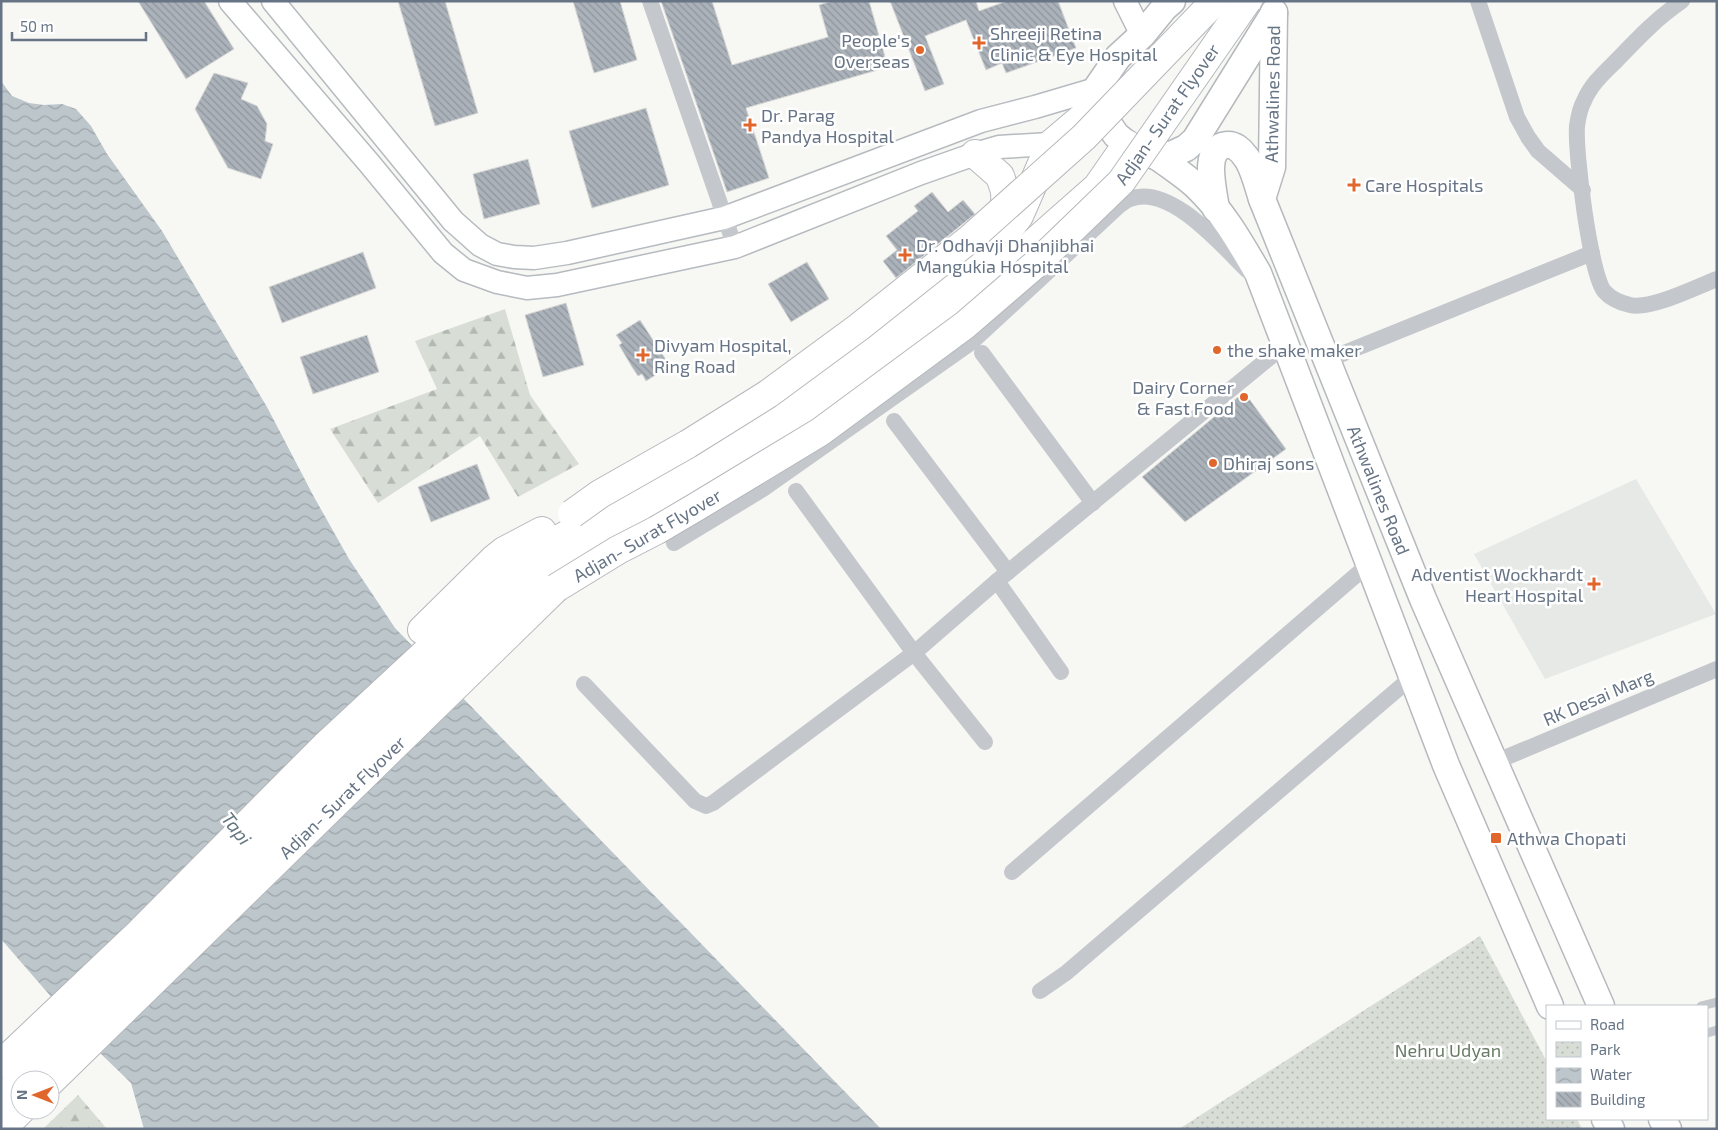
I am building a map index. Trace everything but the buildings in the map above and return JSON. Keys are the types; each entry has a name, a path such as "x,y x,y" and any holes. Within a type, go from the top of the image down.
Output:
{"highway":[{"name":"Adjan- Surat Flyover","path":"1,1042 494,559 504,551 572,514 600,494 688,444 760,399 858,327 971,238 1084,138 1216,1"},
{"name":"Adjan- Surat Flyover","path":"60,1072 556,588 618,550 696,508 820,432 965,325 1037,264 1121,182 1247,1"},
{"path":"30,1070 263,841 524,577 530,556 544,546 771,418 847,363 968,270 997,244 1020,216 1050,145 1096,98"},
{"path":"1,1064 135,937 325,746 476,604 524,577 541,576 808,424 864,375 996,276 1096,187 1121,140"},
{"path":"975,154 1000,176 1005,192 1006,224 997,244"},
{"path":"1,1099 10,1090"},
{"path":"2,1129 11,1120"}],"main road":[{"path":"1121,140 1096,98 1118,57 1142,35 1172,1"},
{"path":"1158,157 1173,154 1186,148 1195,140 1276,7"},
{"name":"Athwalines Road","path":"1276,7 1272,166 1262,199 1423,598 1601,1005"},
{"name":"Athwalines Road","path":"1121,140 1134,149 1158,157 1195,185 1238,238 1258,273 1446,765 1550,1005"},
{"path":"1216,209 1211,178 1213,152 1218,147 1228,144 1237,147 1247,157 1262,199"}],"street":[{"path":"230,1 369,163 443,253 464,270 497,282 527,288 557,285 734,247 920,173 975,154 999,148 1121,140"},
{"path":"273,1 465,233 480,245 497,254 514,257 534,258 567,253 724,218 981,121 1027,110 1096,98"},
{"path":"650,1 734,247"},
{"path":"1125,1 1142,35"},
{"path":"1682,1 1651,24 1595,82 1583,102 1577,125 1577,150 1592,253 1604,290 1614,300 1632,306 1646,305 1717,279"},
{"path":"1479,3 1517,117 1528,138 1538,151 1583,190"},
{"path":"674,543 763,489 972,342 1120,205 1130,199 1145,196 1170,203 1192,216 1262,285"},
{"path":"1326,360 1592,253"},
{"path":"584,684 695,801 706,806 713,803 914,653 1003,577 1286,346"},
{"path":"982,353 1093,503"},
{"path":"894,421 1003,577 1061,672"},
{"path":"796,491 914,653 985,742"},
{"path":"1012,872 1369,564"},
{"name":"RK Desai Marg","path":"1494,762 1717,669"},
{"path":"1040,991 1073,966 1412,677"}],"shaded area":[{"name":"Adventist Wockhardt Heart Hospital","path":"1636,479 1716,614 1545,679 1474,554"}],"green space":[{"path":"505,309 530,395 579,464 518,497 480,436 378,503 330,429 437,389 415,341"},
{"name":"Nehru Udyan","path":"1480,936 1546,1060 1546,1120 1578,1120 1582,1129 1179,1129"},
{"path":"78,1095 107,1129 43,1129 52,1120 60,1120 60,1112"}],"water":[{"name":"Tapi","path":"1,81 12,96 29,103 44,105 62,104 76,109 91,126 107,154 162,231 267,407 349,559 395,628 881,1129 144,1129 131,1083 99,1052 1,939"}],"place":[{"name":"Shreeji Retina Clinic & Eye Hospital","path":"979,43"},
{"name":"People's Overseas","path":"920,50"},
{"name":"Dr. Parag Pandya Hospital","path":"750,125"},
{"name":"Care Hospitals","path":"1354,185"},
{"name":"Dr. Odhavji Dhanjibhai Mangukia Hospital","path":"905,255"},
{"name":"the shake maker","path":"1217,350"},
{"name":"Divyam Hospital, Ring Road","path":"643,355"},
{"name":"Dairy Corner & Fast Food","path":"1244,397"},
{"name":"Dhiraj sons","path":"1213,463"},
{"name":"Adventist Wockhardt Heart Hospital","path":"1594,584"},
{"name":"Athwa Chopati","path":"1496,838"}]}
